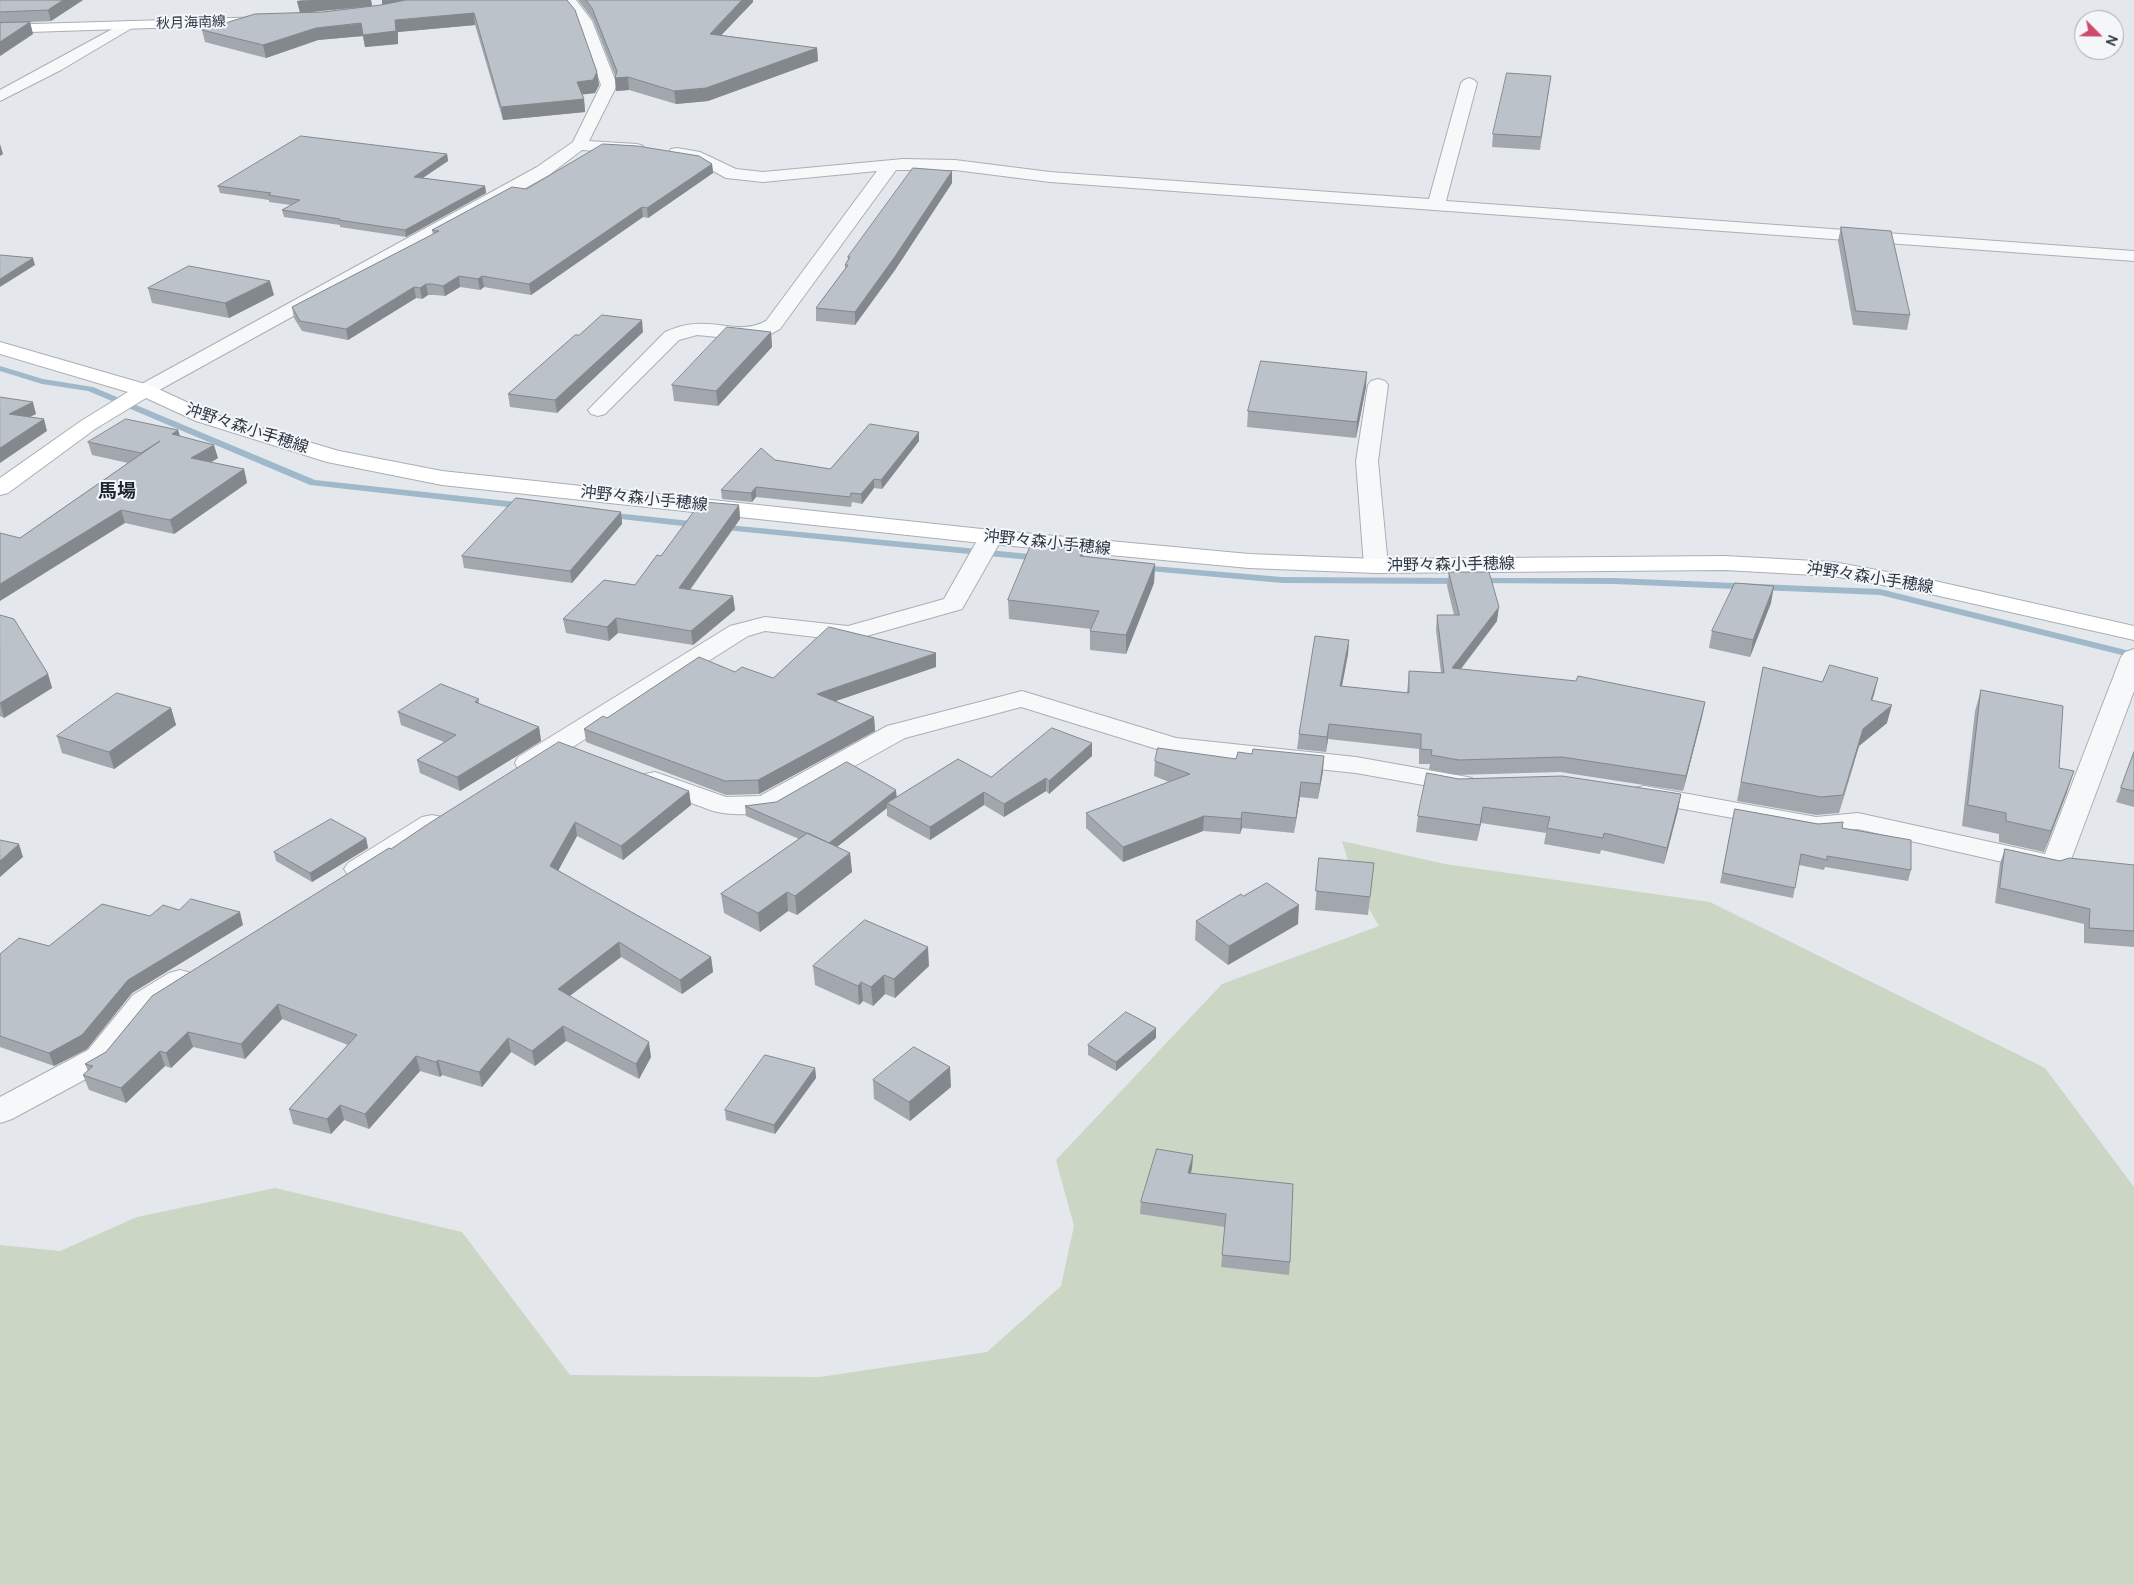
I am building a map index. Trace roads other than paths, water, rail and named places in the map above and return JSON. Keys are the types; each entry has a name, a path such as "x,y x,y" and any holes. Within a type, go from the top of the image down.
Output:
{"main road":[{"name":"秋月海南線","path":"0,29 278,20"},
{"name":"沖野々森小手穂線","path":"0,348 145,390 203,418 335,457 442,478 991,537 1248,561 1376,566 1726,563 1833,569 1926,586 2134,633"},
{"path":"0,488 88,425 145,390"}],"street":[{"path":"145,390 543,171 579,145 609,85 585,21 569,0"},
{"path":"0,96 56,68 127,25"},
{"path":"1436,205 1469,83"},
{"path":"579,145 653,150 700,158 732,174 763,177 890,166 955,165 1050,177 2134,256"},
{"path":"598,410 679,331 702,329 754,333 767,330 773,325 890,166"},
{"path":"1376,566 1367,461 1378,385"},
{"path":"509,775 739,631 765,624 849,634 953,604 991,537"},
{"path":"1617,790 1816,825 1858,821 2055,865 2134,657"},
{"path":"632,771 723,805 766,804 896,732 1022,699 1173,746 1356,765 1457,785 1485,784"},
{"path":"560,744 587,754"},
{"path":"340,881 450,812"},
{"path":"0,1111 99,1058 144,1002 204,965"}],"waterway":[{"path":"0,368 42,381 90,389 313,483 526,506"},
{"path":"606,515 700,525"},
{"path":"718,527 1040,558"},
{"path":"1141,568 1282,580 1462,581"},
{"path":"1478,581 1614,581 1880,592 2134,655"}],"district":[{"name":"馬場","path":"117,492"}]}
